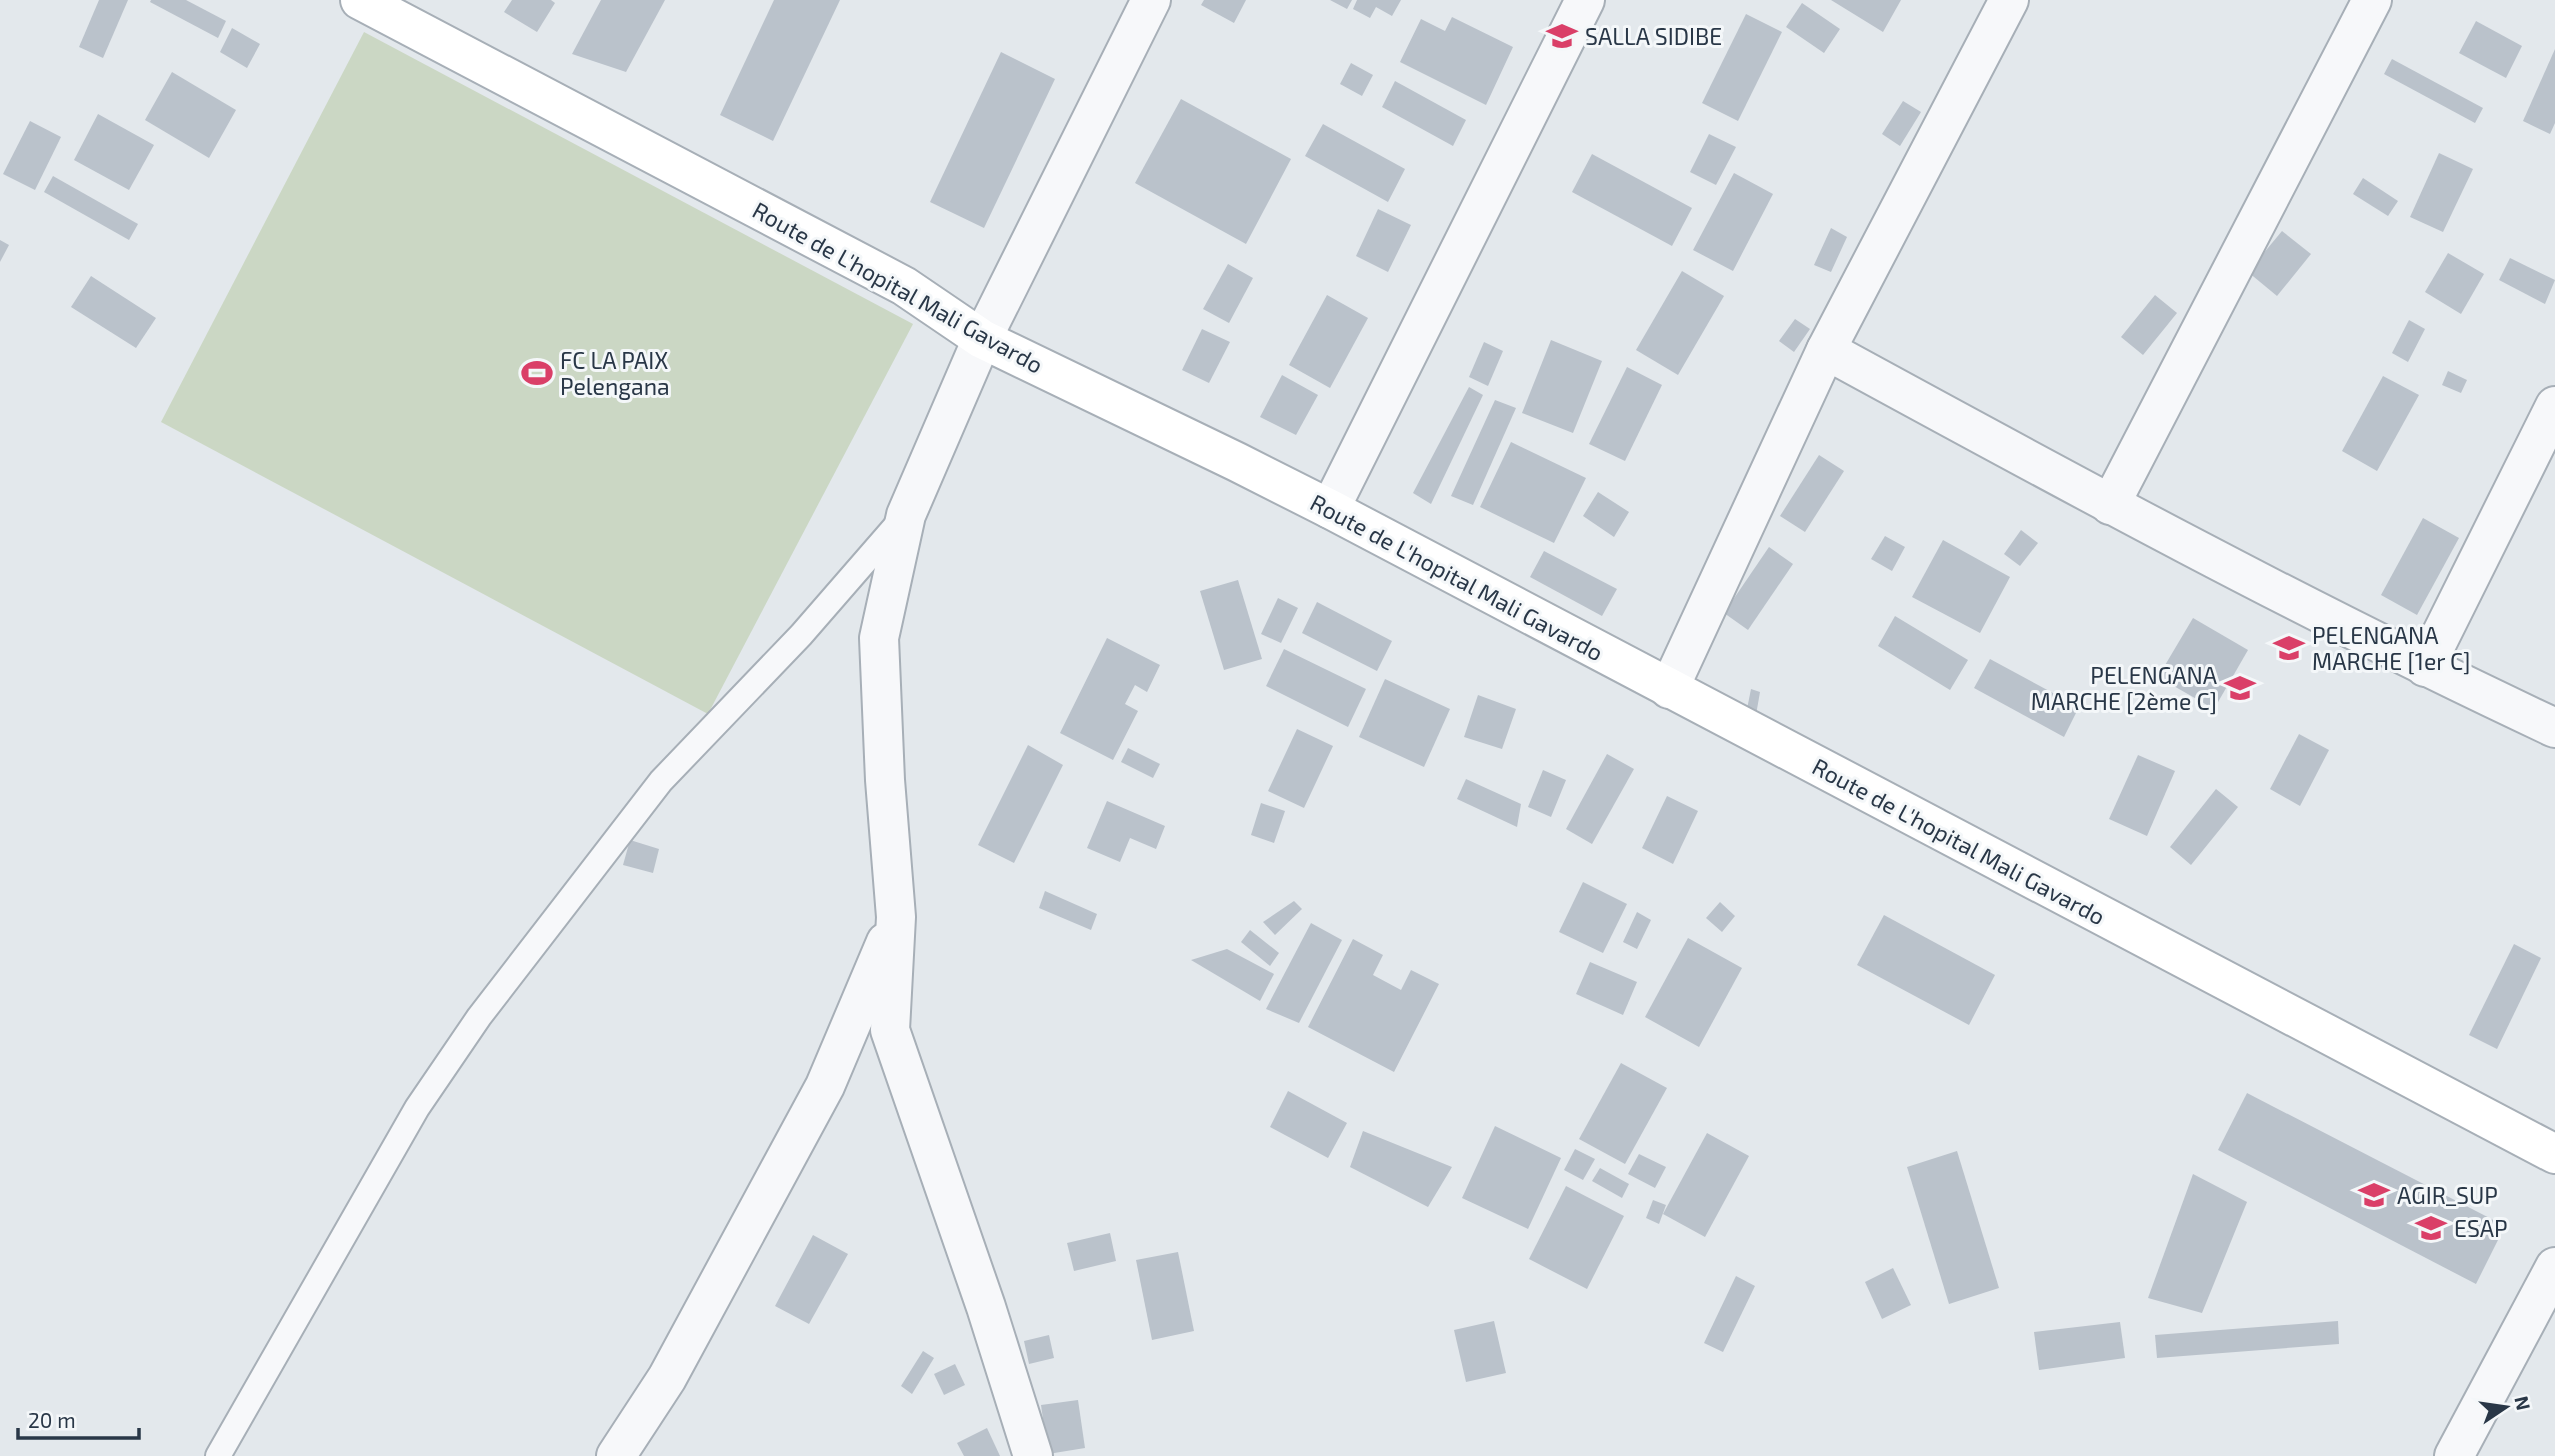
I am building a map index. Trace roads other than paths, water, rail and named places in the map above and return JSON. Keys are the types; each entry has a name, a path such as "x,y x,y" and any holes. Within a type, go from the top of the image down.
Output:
{"main road":[{"name":"Route de L'hopital Mali Gavardo","path":"361,0 904,286 982,339 1237,461 1330,509 2555,1154"}],"street":[{"path":"1033,1456 986,1307 891,1030 896,917 885,780 879,638 906,515 982,339 1151,0"},
{"path":"1330,509 1585,0"},
{"path":"1669,689 1826,350 2009,0"},
{"path":"2110,505 2372,0"},
{"path":"1826,350 2110,505 2425,667 2555,729"},
{"path":"2425,667 2555,406"},
{"path":"616,1456 667,1378 825,1086 896,917"},
{"path":"2454,1456 2555,1267"}],"lane":[{"path":"218,1456 417,1108 479,1017 661,781 802,635 906,515"}],"place":[{"name":"SALLA SIDIBE","path":"1562,36"},
{"name":"FC LA PAIX Pelengana","path":"537,373"},
{"name":"PELENGANA MARCHE [1er C]","path":"2289,648"},
{"name":"PELENGANA MARCHE [2ème C]","path":"2240,688"},
{"name":"AGIR_SUP","path":"2374,1195"},
{"name":"ESAP","path":"2431,1228"}]}
